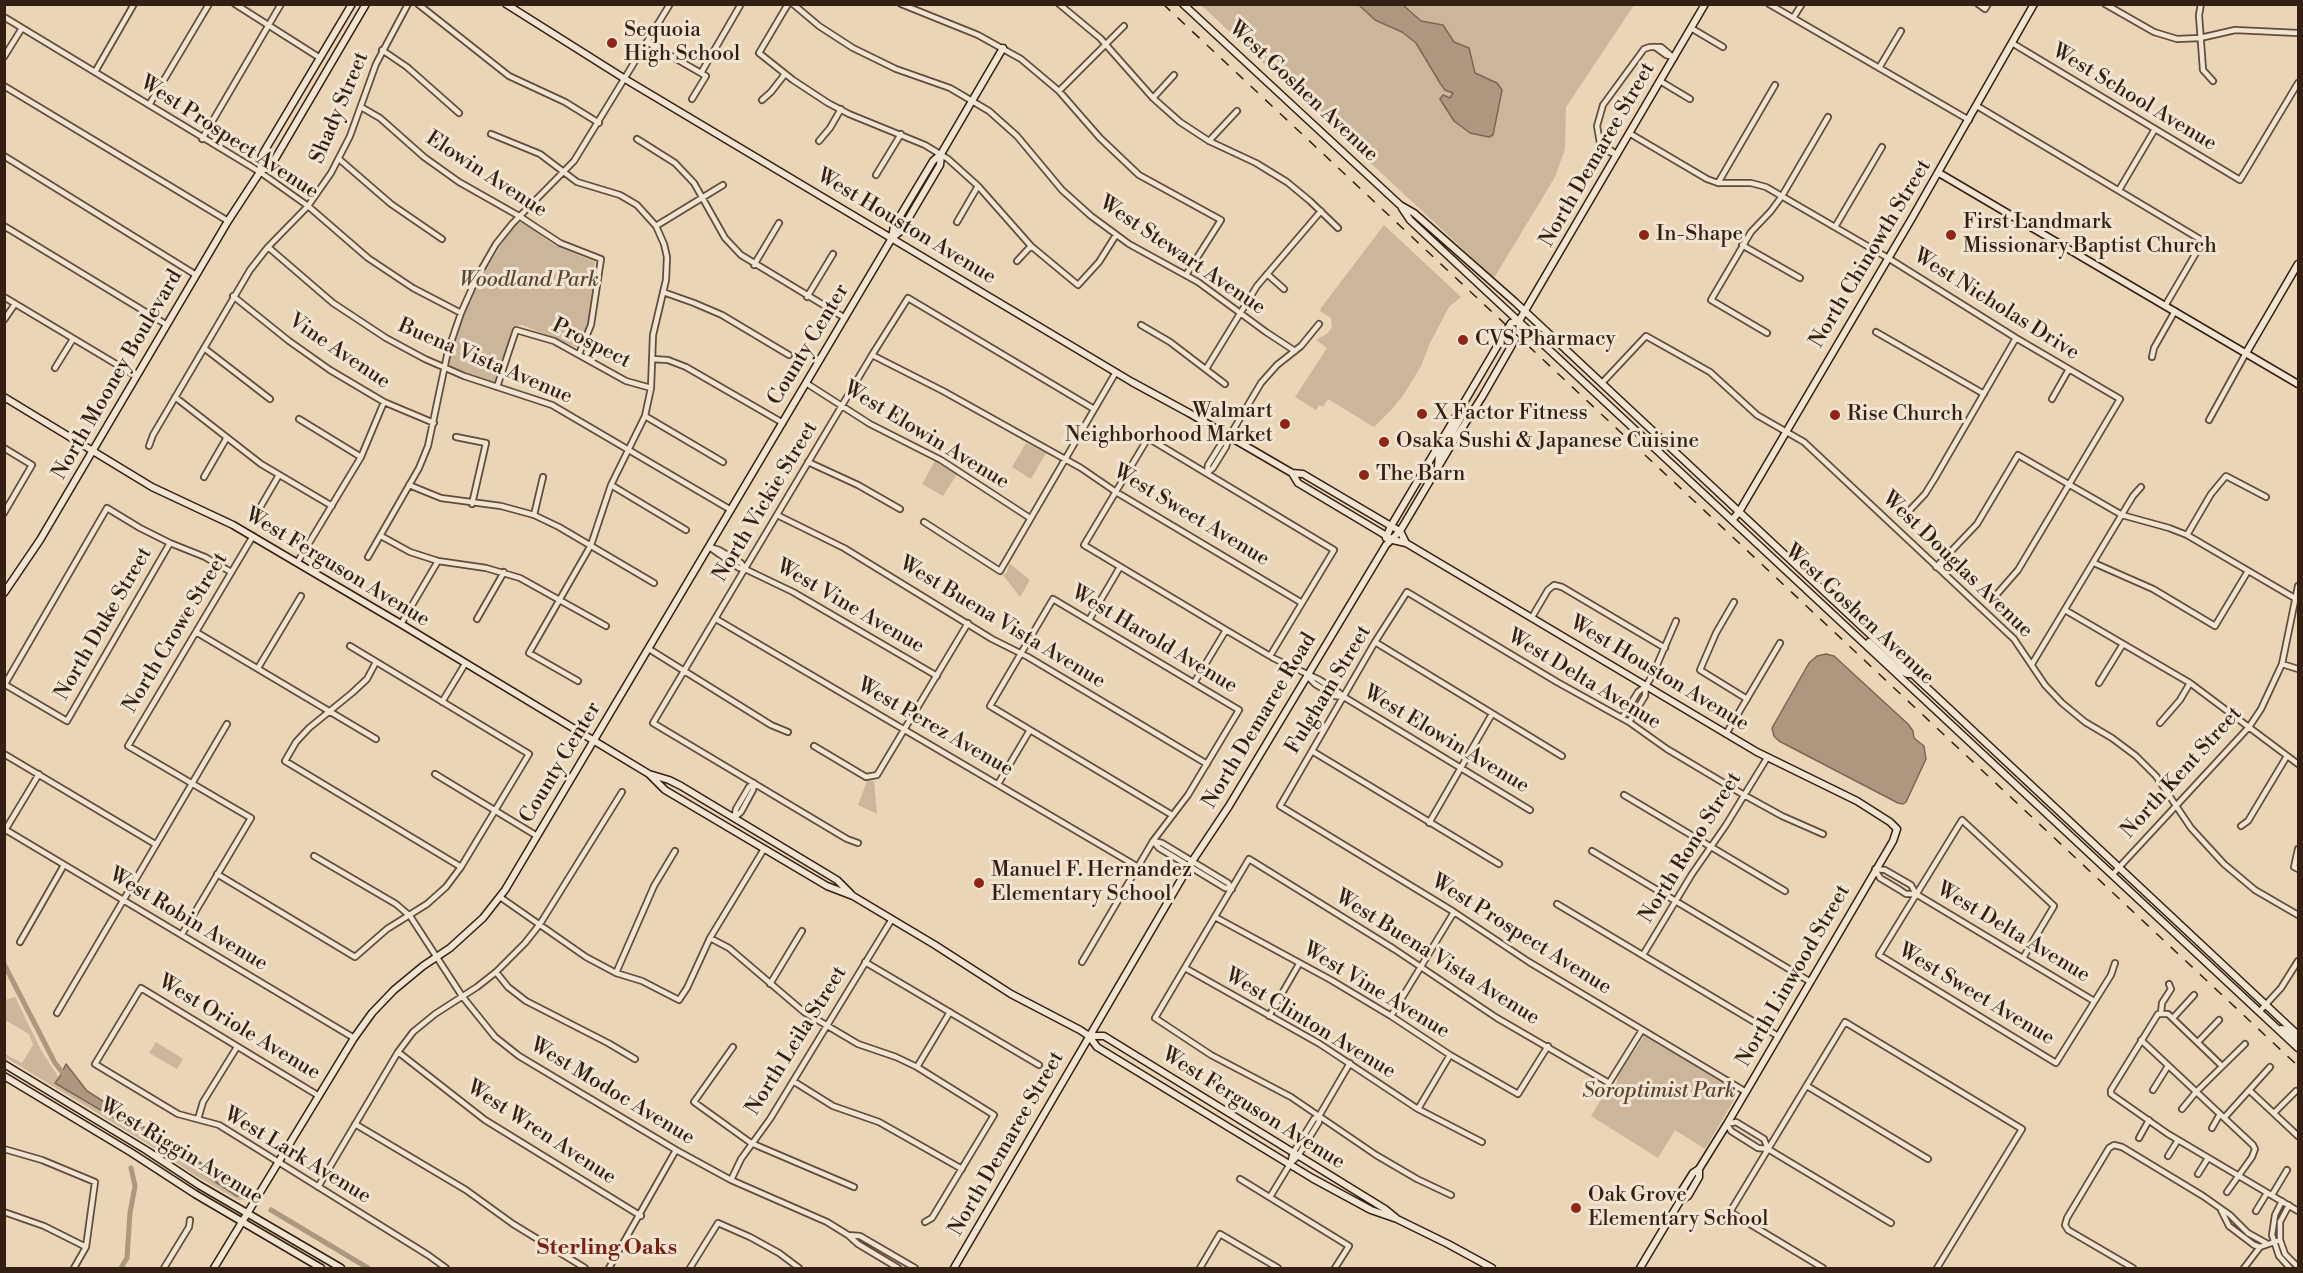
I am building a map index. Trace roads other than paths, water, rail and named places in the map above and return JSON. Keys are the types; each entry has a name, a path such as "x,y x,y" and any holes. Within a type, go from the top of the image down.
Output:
{"street":[{"path":"95,72 134,4"},
{"path":"149,105 209,4"},
{"path":"235,4 320,58"},
{"path":"202,139 281,4"},
{"name":"North Mooney Boulevard","path":"260,172 262,154 352,4"},
{"name":"North Mooney Boulevard","path":"5,592 40,540 228,221 260,172 272,164 366,4"},
{"name":"Shady Street","path":"149,446 175,397 250,270 268,247 308,206 339,159 382,50 408,4"},
{"path":"418,4 502,72 564,102 599,123"},
{"name":"West Houston Avenue","path":"506,4 625,79 1116,372 1292,473 1303,474 1400,531"},
{"path":"368,557 410,485 428,446 444,367 460,313 490,254 519,216 574,161 670,4"},
{"path":"701,73 741,4"},
{"path":"788,4 759,53 785,74 841,109 901,134 941,154 978,186 1031,246 1078,285 1099,262 1116,235"},
{"name":"West Stewart Avenue","path":"793,4 825,30 862,54 950,88 973,101 1004,123 1062,190 1091,216 1142,252 1186,275 1295,351"},
{"path":"901,4 978,35 1021,59 1059,91 1100,138 1139,176 1221,220 1186,275"},
{"name":"West Goshen Avenue","path":"1183,4 1400,205 1414,213 1602,383 2298,1035"},
{"name":"North Demaree Street","path":"1463,427 1520,331 1519,321 1524,312 1705,4"},
{"path":"1769,4 1969,120"},
{"path":"1793,18 1802,4"},
{"path":"1978,4 1987,7"},
{"name":"North Chinowth Street","path":"1733,519 1939,172 2034,4"},
{"path":"2104,4 2165,37 2176,39 2200,38 2235,30 2298,33"},
{"path":"2201,4 2199,15 2203,70 2213,81"},
{"path":"1060,5 1088,26 1153,98 1180,122 1209,141 1271,172 1299,192 1338,228"},
{"name":"West Prospect Avenue","path":"4,17 202,139 260,172 308,206 368,258 413,288 460,313"},
{"path":"1059,91 1124,26"},
{"path":"4,57 22,28"},
{"path":"1691,28 1723,47"},
{"path":"1880,68 1901,31"},
{"path":"647,42 706,76 692,99"},
{"name":"West School Avenue","path":"2012,44 2240,180 2298,83"},
{"path":"1617,155 1600,143 1597,126 1600,111 1641,53 1650,47 1655,47 1674,58"},
{"name":"County Center","path":"214,1269 354,1038 372,1013 394,990 483,918 500,897 892,238 894,226 933,161 941,154 1003,48"},
{"path":"382,50 407,67 459,113"},
{"path":"762,100 785,74"},
{"path":"1153,98 1174,75"},
{"path":"1660,81 1690,99"},
{"path":"1718,183 1775,85"},
{"path":"4,86 228,221"},
{"path":"1977,106 2203,241 2165,306"},
{"name":"Elowin Avenue","path":"361,107 380,118 441,171 519,216 560,243 601,259 591,325 579,354"},
{"path":"819,141 841,109"},
{"path":"1209,141 1237,111"},
{"path":"1767,333 1711,300 1742,245 1782,196 1828,117"},
{"path":"2119,190 2155,129"},
{"path":"491,134 540,154 585,185 628,199 643,210 656,226 664,244 667,269 655,324 651,388 645,416 611,485 591,545 529,652 578,681"},
{"path":"876,175 901,134"},
{"name":"West Nicholas Drive","path":"1629,134 1707,179 1718,183 1751,183 1766,187 2120,399 2070,485"},
{"path":"637,139 666,156 683,170 704,196 730,244 754,265 845,318"},
{"path":"1835,227 1882,147"},
{"path":"4,156 196,275"},
{"path":"339,159 392,204 442,239"},
{"path":"1939,172 2298,384"},
{"path":"656,226 723,184"},
{"path":"957,222 978,186"},
{"name":"West Goshen Avenue","path":"1400,205 1410,220 2298,1048"},
{"path":"1206,369 1267,274 1321,211"},
{"path":"754,265 779,223"},
{"path":"4,226 167,325"},
{"path":"1742,245 1800,278"},
{"path":"1017,261 1031,246"},
{"name":"Buena Vista Avenue","path":"268,247 310,285 361,323 403,348 444,367 552,405 731,510"},
{"path":"807,297 833,254"},
{"path":"2209,420 2298,264"},
{"path":"1267,274 1284,289"},
{"path":"663,292 722,315 789,355"},
{"name":"Vine Avenue","path":"234,296 305,353 384,402 434,423"},
{"path":"4,297 136,376"},
{"name":"North Vickie Street","path":"754,783 653,723 908,298 1094,409"},
{"path":"4,320 15,304"},
{"path":"2152,357 2154,348 2175,311"},
{"name":"North Demaree Street","path":"1390,538 1391,526 1512,322 1519,321"},
{"path":"1207,473 1213,468 1226,447 1229,437 1261,383 1277,365 1295,351 1319,324"},
{"path":"1141,325 1170,342 1225,384"},
{"name":"Prospect","path":"497,387 516,330 554,340 626,381 651,388"},
{"path":"1876,332 1984,394"},
{"name":"West Douglas Avenue","path":"1602,383 1646,336 1710,372 1757,415 1804,442 2014,639 2046,685 2062,703 2085,722 2136,756 2156,776 2191,828 2224,864 2255,890 2298,915"},
{"path":"1908,512 1925,494 2016,338"},
{"path":"55,368 73,339"},
{"path":"204,348 270,399"},
{"name":"West Sweet Avenue","path":"872,355 943,391 1065,459 1302,603"},
{"path":"652,358 668,360 686,367 783,423"},
{"path":"2052,399 2069,369"},
{"path":"924,522 1000,571 1116,372"},
{"name":"West Elowin Avenue","path":"806,383 870,424 947,463 1030,518"},
{"name":"West Ferguson Avenue","path":"4,397 152,487 253,536 401,624 649,774 665,790 826,886 853,896 1011,994 1089,1036 1097,1047 1290,1164 1361,1205 1398,1219"},
{"path":"175,397 226,439 279,475 332,506"},
{"path":"297,563 361,457 384,402"},
{"path":"1438,466 1439,454 1459,421 1459,413"},
{"path":"645,416 723,462"},
{"path":"299,419 361,457"},
{"name":"North Demaree Road","path":"1089,1036 1190,864 1229,806 1390,538 1400,531 1463,427"},
{"path":"456,437 486,443 472,504"},
{"path":"1116,492 1148,438 1334,550 1270,656"},
{"path":"204,477 226,439"},
{"path":"4,448 32,465 4,513"},
{"path":"1936,567 1977,524 2018,455 2122,515 2187,535 2297,599"},
{"path":"808,462 900,508"},
{"name":"West Houston Avenue","path":"1292,473 1298,483 1390,538 1406,543 1767,758 1842,793 1890,822 1897,829"},
{"path":"258,511 279,475"},
{"path":"534,515 543,477"},
{"path":"2187,535 2223,478 2230,477 2266,497"},
{"path":"410,485 441,498 472,504 501,506 534,515 591,545 654,583"},
{"path":"611,485 686,530"},
{"path":"1997,594 2018,570 2070,485"},
{"path":"2032,664 2122,515 2141,488"},
{"name":"West Elowin Avenue","path":"1116,492 1084,545 1270,656 1337,691 1530,810"},
{"path":"5,684 107,508 170,543 205,557 231,572"},
{"name":"West Buena Vista Avenue","path":"777,515 844,548 996,641 1021,653 1207,764"},
{"path":"1400,531 1406,543"},
{"name":"North Crowe Street","path":"192,783 129,746 253,536"},
{"path":"381,536 410,552 438,561 504,572 537,586 606,626"},
{"name":"North Duke Street","path":"5,684 67,721 170,543"},
{"name":"West Vine Avenue","path":"709,547 719,550 741,563 746,569 793,592 937,676"},
{"path":"401,624 438,561"},
{"path":"2094,563 2153,589 2216,626 2248,571"},
{"path":"1089,620 1120,567"},
{"path":"477,618 504,572"},
{"path":"1532,617 1548,590 1554,585 1562,587 1665,648"},
{"name":"North Kent Street","path":"2112,874 2249,727 2270,692 2282,664 2298,586"},
{"name":"Fulgham Street","path":"1280,806 1407,592"},
{"name":"West Delta Avenue","path":"1407,592 1557,682 1629,722 1667,749 1744,795 1782,816 1823,834"},
{"path":"258,668 302,596"},
{"name":"West Harold Avenue","path":"1021,653 1053,599 1089,620 1239,710 1207,764"},
{"path":"1734,602 1716,633 1700,670 1747,699"},
{"path":"2064,610 2190,683 2298,764"},
{"name":"West Perez Avenue","path":"716,619 1138,867"},
{"path":"1629,722 1645,696 1646,686 1676,621"},
{"path":"814,746 862,775 873,777 879,772 968,623"},
{"path":"1194,683 1226,630"},
{"path":"196,632 376,739"},
{"path":"1862,641 1878,649 1898,669 1914,675"},
{"path":"1376,642 1562,756"},
{"path":"1726,734 1779,643"},
{"path":"2099,683 2122,644"},
{"path":"217,874 356,957 382,933 427,904 461,867 530,754 351,646"},
{"path":"649,649 765,721 788,732"},
{"path":"1021,653 990,706 1172,815"},
{"path":"376,662 367,679 331,712 309,728 296,742 285,761 461,867"},
{"path":"442,702 465,664"},
{"path":"2282,664 2298,669"},
{"path":"2160,723 2180,700 2190,683"},
{"path":"1622,718 1638,692 1646,686"},
{"path":"1429,822 1492,714"},
{"path":"57,1013 227,724"},
{"path":"998,784 1030,730"},
{"path":"1312,751 1499,864"},
{"path":"4,754 155,844"},
{"path":"2241,826 2248,821 2287,756"},
{"name":"North Rono Street","path":"1643,955 1767,758"},
{"path":"1082,962 1153,841 1185,800 1207,764"},
{"path":"5,831 39,774"},
{"path":"435,774 537,836"},
{"name":"West Ferguson Avenue","path":"649,774 669,780 734,818 837,880 853,896"},
{"path":"182,934 251,818 192,783"},
{"path":"734,818 741,812 753,790 754,783 847,839 858,843"},
{"path":"318,1187 398,1052 413,1032 496,972 540,924 622,792"},
{"path":"1624,795 1785,891"},
{"name":"West Prospect Avenue","path":"1280,806 1454,912 1522,958 1746,1092"},
{"path":"1916,894 1962,820 2054,906 2023,958"},
{"name":"North Linwood Street","path":"1640,1269 1680,1201 1681,1192 1693,1173 1699,1169 1727,1124 1809,981 1893,842 1897,829"},
{"name":"West Robin Avenue","path":"5,831 354,1038"},
{"path":"1153,841 1161,843 1190,864 1228,883 1232,889 1155,1018 1211,1055 1291,1097 1376,1155 1417,1179 1451,1195"},
{"path":"500,897 586,957 616,973 642,981 679,1000 710,938 764,849"},
{"path":"2296,868 2298,849"},
{"path":"616,973 654,886 675,851"},
{"path":"1592,851 1809,981"},
{"path":"314,856 396,904 410,916"},
{"name":"West Buena Vista Avenue","path":"1232,889 1249,859 1421,967 1497,1018 1609,1083 1642,1029"},
{"path":"20,942 64,866"},
{"name":"West Delta Avenue","path":"1875,869 1880,878 1906,894 1916,894"},
{"name":"West Delta Avenue","path":"1875,869 1885,870 1911,885 1916,894 2094,1000"},
{"path":"1894,886 1899,878"},
{"name":"West Sweet Avenue","path":"1916,894 1879,955 2056,1063 2094,1000"},
{"path":"1557,904 1778,1036"},
{"path":"1391,1016 1454,912"},
{"name":"West Modoc Avenue","path":"410,916 435,958 462,996 495,1037 519,1056 676,1150 731,1180 808,1212 848,1235 858,1244 898,1269"},
{"name":"West Vine Avenue","path":"1215,917 1331,980 1450,1055 1518,1094 1548,1047"},
{"name":"North Leila Street","path":"731,1180 891,919"},
{"path":"770,984 802,931"},
{"path":"710,938 729,948 804,1012 826,1026 858,1044 917,1067 994,1115 932,1218 925,1221"},
{"path":"2259,1012 2281,988 2298,961"},
{"path":"865,962 1039,1065"},
{"path":"2094,1000 2111,975 2115,963"},
{"path":"1269,1016 1299,964"},
{"name":"West Clinton Avenue","path":"1185,969 1350,1063 1418,1109 1482,1142"},
{"path":"496,972 508,987 526,1001 634,1059"},
{"path":"2163,1013 2162,1003 2171,989 2169,984"},
{"name":"West Oriole Avenue","path":"95,1064 141,988 319,1096"},
{"path":"2173,1018 2194,996"},
{"path":"917,1067 950,1012"},
{"path":"2163,1013 2173,1018 2222,1066"},
{"path":"2163,1013 2154,1017 2111,1090 2111,1094 2115,1099 2178,1140 2298,1212"},
{"path":"2198,1042 2219,1020"},
{"path":"1823,1269 1730,1212 1845,1022 2022,1130 1937,1269"},
{"path":"2278,1029 2285,1030 2298,1042"},
{"name":"North Demaree Street","path":"954,1269 1089,1036"},
{"name":"West Ferguson Avenue","path":"1089,1036 1104,1036 1398,1219 1492,1269"},
{"path":"2141,1040 2254,1149 2252,1158 2227,1192"},
{"path":"2182,1109 2245,1044"},
{"path":"198,1119 203,1102 237,1047"},
{"path":"733,1047 694,1102 752,1143 854,1187"},
{"name":"West Wren Avenue","path":"398,1052 485,1120 641,1216"},
{"path":"1418,1109 1450,1055"},
{"path":"1269,1197 1318,1122 1319,1116 1350,1063"},
{"name":"West Riggin Avenue","path":"4,1064 204,1188 341,1269"},
{"name":"West Lark Avenue","path":"95,1064 178,1114 219,1125 428,1255 446,1269"},
{"path":"2153,1090 2168,1066"},
{"path":"2212,1128 2250,1091 2270,1067"},
{"name":"West Riggin Avenue","path":"4,1076 321,1269"},
{"path":"793,1081 833,1106 894,1129 962,1169"},
{"path":"1806,1086 1928,1159"},
{"path":"2250,1091 2298,1136"},
{"path":"2274,1113 2295,1091"},
{"path":"2139,1138 2149,1120"},
{"path":"1768,1149 1764,1139 1736,1122 1727,1124 1731,1131 1744,1140 1758,1148 1768,1149 1891,1223"},
{"path":"355,1124 466,1190 513,1224 585,1269"},
{"path":"1744,1140 1750,1131"},
{"path":"2168,1156 2178,1140"},
{"path":"2133,1269 2068,1230 2065,1225 2109,1148 2114,1145 2122,1147 2193,1190 2230,1215 2248,1233 2266,1243"},
{"path":"4,1149 42,1160 95,1182 86,1247 74,1269"},
{"path":"609,1269 641,1216 676,1150"},
{"path":"2198,1174 2208,1158"},
{"path":"2256,1211 2287,1170"},
{"path":"1240,1179 1349,1246 1335,1269"},
{"path":"2282,1201 2273,1222 2273,1242 2279,1256 2290,1269"},
{"path":"2289,1205 2280,1222 2280,1240 2285,1254 2298,1268"},
{"path":"2222,1210 2224,1220 2234,1231 2251,1244 2260,1247"},
{"path":"4,1212 44,1227 86,1247"},
{"path":"164,1269 189,1227 190,1220"},
{"path":"690,1269 718,1223 760,1242 799,1269"},
{"path":"1200,1269 1220,1234 1268,1266 1278,1269"},
{"name":"West Modoc Avenue","path":"848,1235 860,1236 915,1269"},
{"path":"2244,1268 2260,1247 2280,1240"}],"waterway":[{"path":"4,964 55,1063 65,1076"},
{"path":"121,1268 127,1258 130,1213 135,1186 131,1168"},
{"path":"271,1210 368,1268"}],"railway":[{"path":"1163,4 2298,1066"}],"place":[{"name":"Sequoia High School","path":"612,43"},
{"name":"In-Shape","path":"1644,235"},
{"name":"First Landmark Missionary Baptist Church","path":"1951,235"},
{"name":"CVS Pharmacy","path":"1463,340"},
{"name":"X Factor Fitness","path":"1422,414"},
{"name":"Rise Church","path":"1835,415"},
{"name":"Walmart Neighborhood Market","path":"1285,424"},
{"name":"Osaka Sushi & Japanese Cuisine","path":"1384,442"},
{"name":"The Barn","path":"1364,475"},
{"name":"Manuel F. Hernandez Elementary School","path":"979,883"},
{"name":"Oak Grove Elementary School","path":"1576,1208"}],"district":[{"name":"Sterling Oaks","path":"607,1249"}],"park label":[{"name":"Woodland Park","path":"529,281"},
{"name":"Soroptimist Park","path":"1659,1092"}]}
